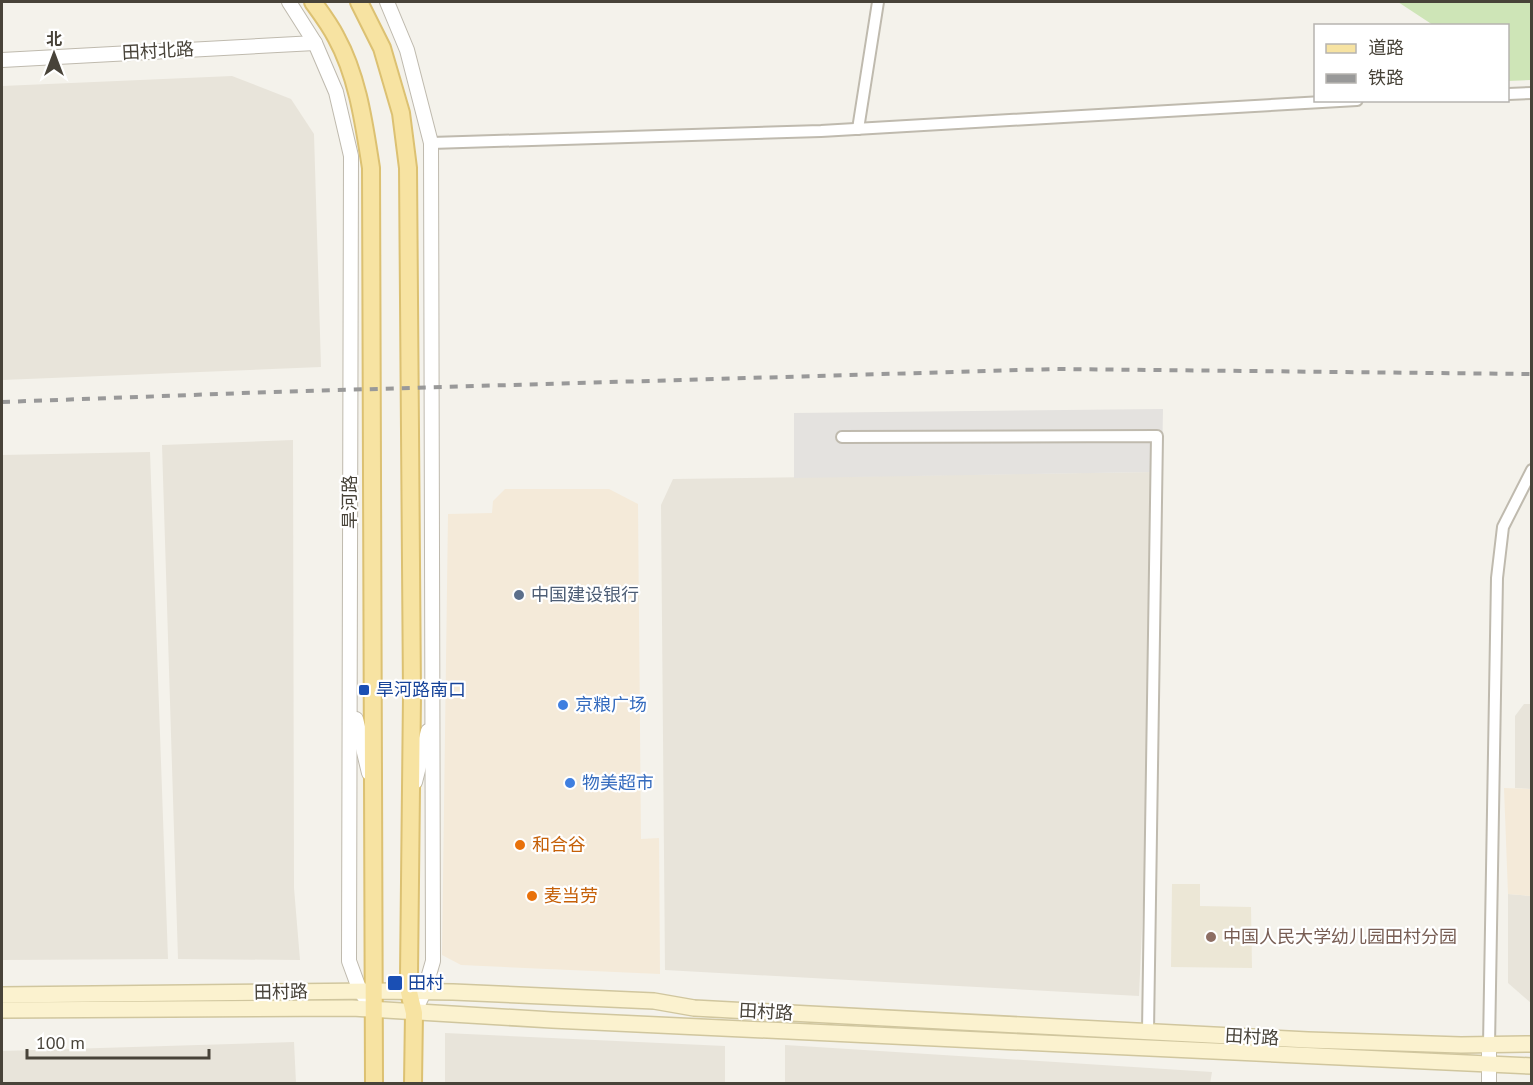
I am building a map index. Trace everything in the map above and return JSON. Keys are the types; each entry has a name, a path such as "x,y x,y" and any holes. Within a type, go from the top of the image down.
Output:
{"main road":[{"name":"旱河路","path":"313,2 337,38 353,79 363,114 371,168 373,791 367,991 374,1009 374,1083"},
{"path":"359,2 382,48 398,102 408,168 412,695 410,805 416,992 413,1083"},
{"name":"田村路","path":"2,995 416,992 654,1001 694,1008 1308,1040 1532,1044"},
{"name":"田村路","path":"2,1010 196,1007 374,1009 414,1013 1532,1066"}],"street":[{"name":"旱河路","path":"289,2 315,43 336,92 351,156 350,961 367,991"},
{"path":"387,2 407,50 432,144 433,961 416,992"},
{"path":"858,129 878,2"},
{"name":"田村北路","path":"2,60 315,43"},
{"path":"1509,94 1532,93"},
{"path":"432,144 858,129 1323,102"},
{"path":"842,437 1157,436 1148,1031"},
{"path":"1489,1083 1497,578 1503,527 1532,471"},
{"path":"351,696 373,791"},
{"path":"410,805 433,708"}],"shaded area":[{"path":"232,76 291,99 314,134 321,367 2,380 2,86"},
{"path":"1163,409 1162,468 1154,472 794,478 794,413"},
{"path":"293,440 294,888 300,960 178,959 162,445"},
{"path":"150,452 168,959 2,960 2,455"},
{"path":"1154,472 1146,837 1139,996 665,970 661,505 673,479"},
{"name":"京粮广场","path":"505,489 609,489 638,504 641,839 659,838 660,974 461,965 442,955 448,514 492,513 493,501"},
{"path":"1524,704 1531,704 1531,789 1515,788 1515,716"},
{"path":"1504,788 1531,789 1531,896 1508,894"},
{"name":"中国人民大学幼儿园田村分园","path":"1172,884 1200,884 1200,906 1251,907 1252,968 1171,967"},
{"path":"1508,894 1531,896 1531,1003 1508,983"},
{"path":"445,1033 725,1046 725,1083 445,1083"},
{"path":"294,1042 296,1083 2,1083 2,1051"},
{"path":"785,1045 1212,1072 1210,1084 785,1083"}],"green space":[{"path":"1398,2 1531,2 1531,80 1509,81 1509,24 1431,24"}],"railway":[{"path":"2,402 1055,369 1532,374"}],"place":[{"name":"中国建设银行","path":"519,595"},
{"name":"旱河路南口","path":"364,690"},
{"name":"京粮广场","path":"563,705"},
{"name":"物美超市","path":"570,783"},
{"name":"和合谷","path":"520,845"},
{"name":"麦当劳","path":"532,896"},
{"name":"中国人民大学幼儿园田村分园","path":"1211,937"},
{"name":"田村","path":"395,983"}]}
